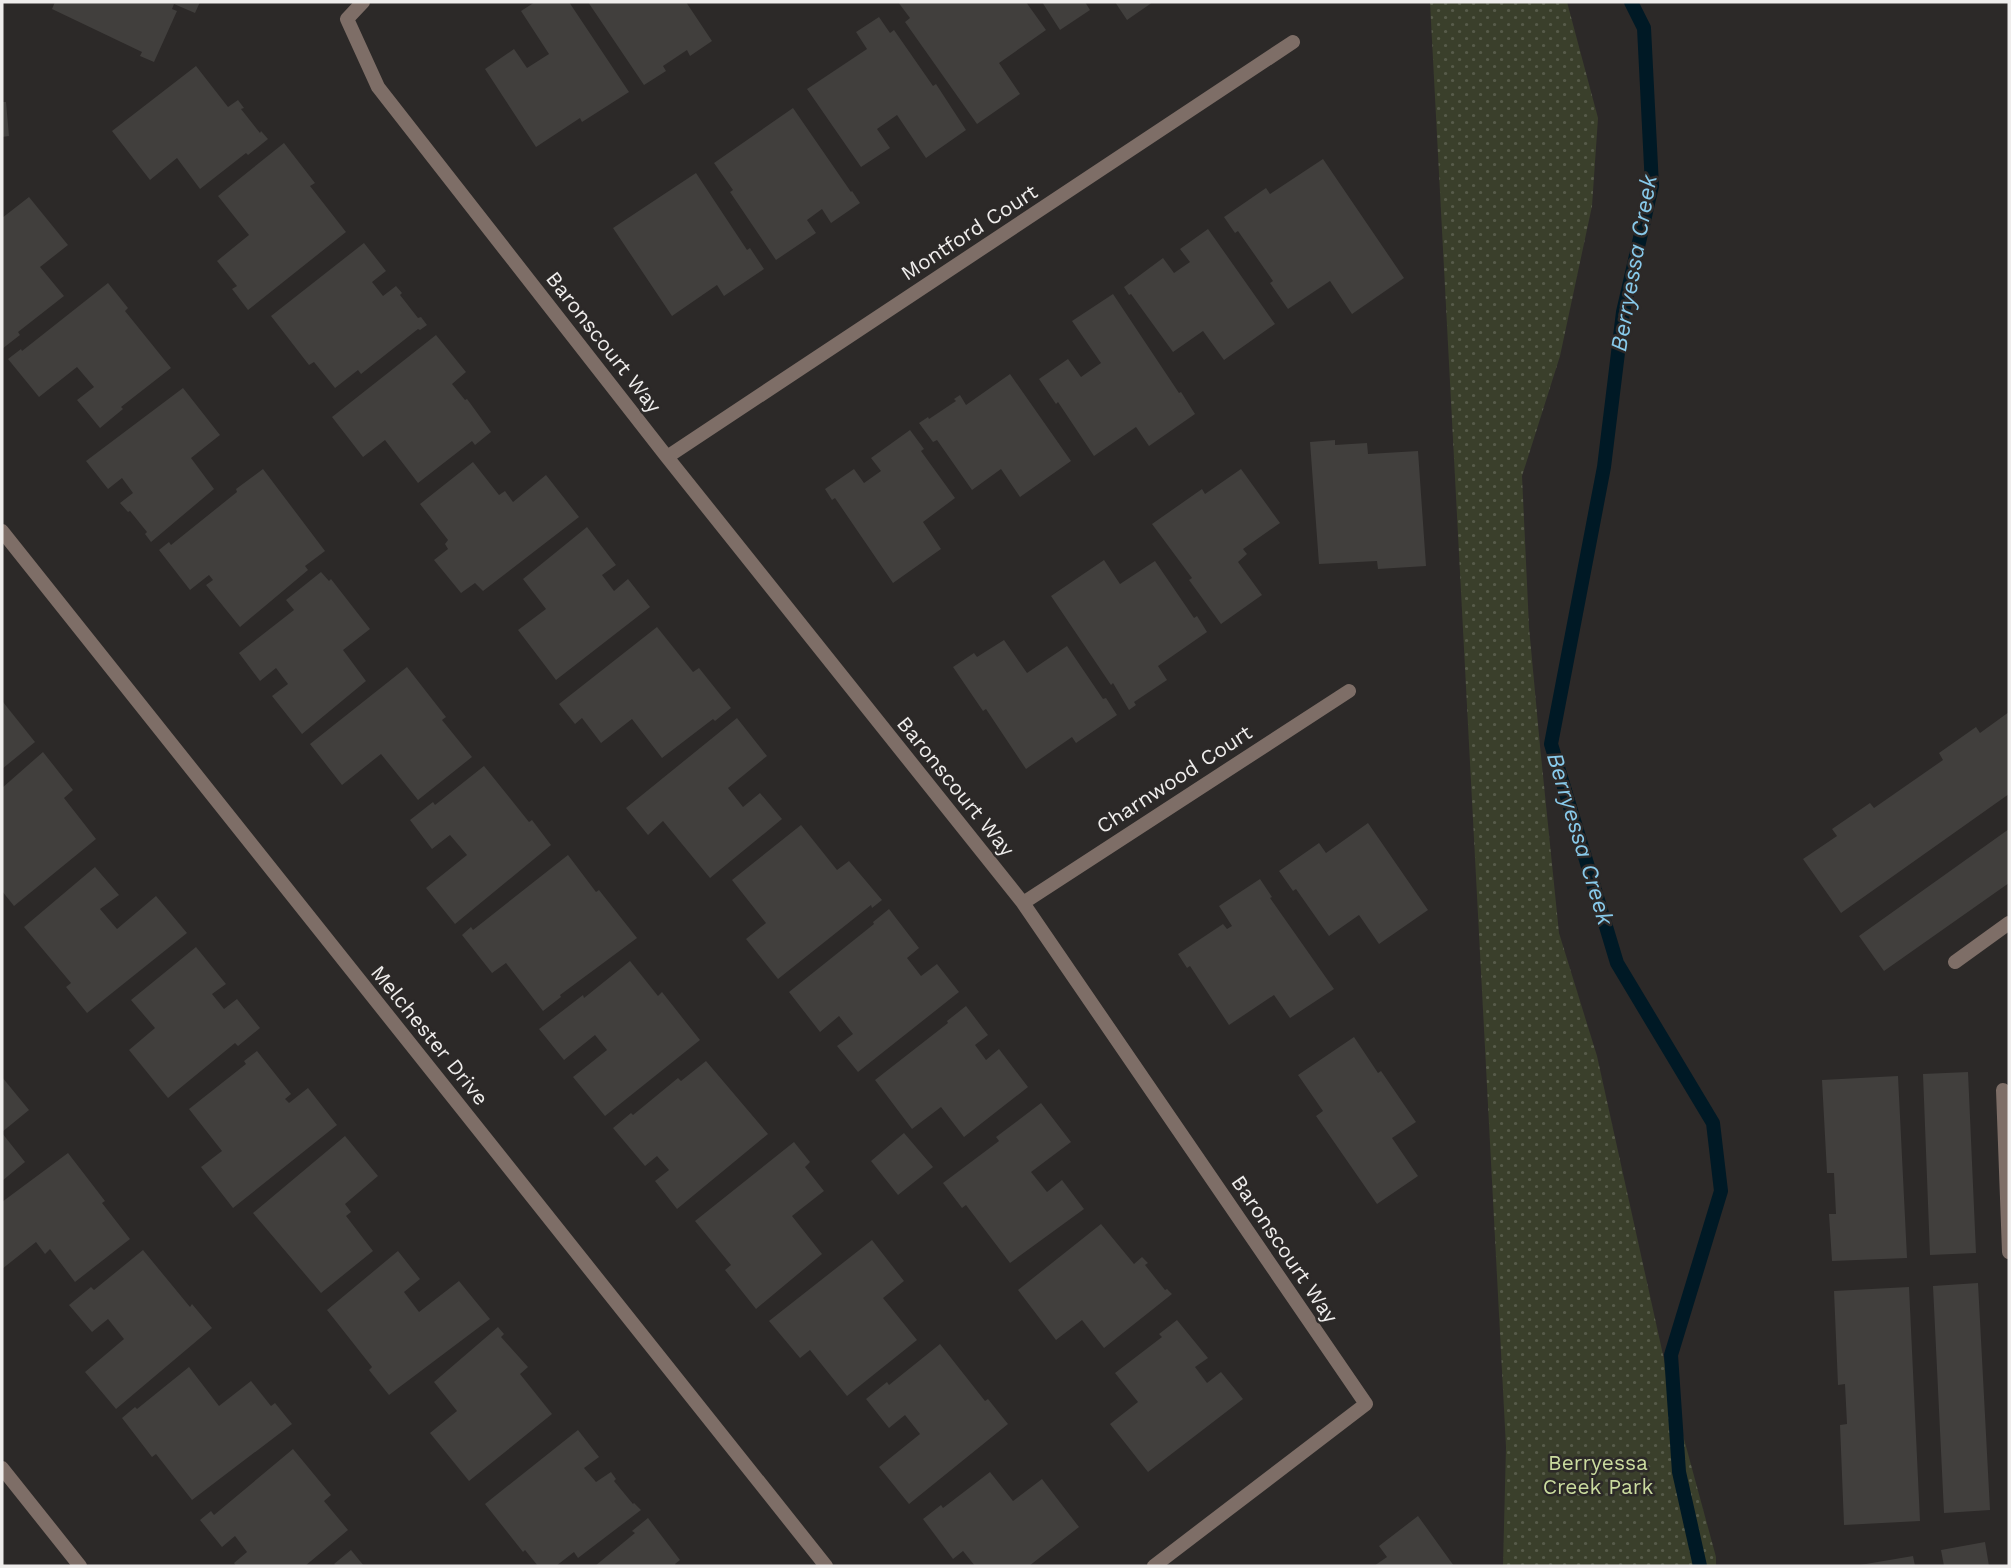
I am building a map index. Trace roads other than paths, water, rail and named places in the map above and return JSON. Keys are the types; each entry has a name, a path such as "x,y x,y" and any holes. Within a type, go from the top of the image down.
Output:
{"street":[{"name":"Baronscourt Way","path":"363,2 347,19 378,87 667,457 1023,903 1366,1404 1154,1566"},
{"name":"Montford Court","path":"667,457 1293,42"},
{"name":"Melchester Drive","path":"2,531 826,1566"},
{"name":"Charnwood Court","path":"1023,903 1349,691"},
{"path":"1955,962 2009,923"},
{"path":"2003,1090 2009,1252"},
{"path":"2,1468 80,1566"}],"waterway":[{"name":"Berryessa Creek","path":"1631,2 1644,28 1652,186 1623,312 1604,467 1551,744 1617,963 1713,1123 1721,1191 1671,1355 1679,1472 1700,1566"}],"park label":[{"name":"Berryessa Creek Park","path":"1598,1474"}]}
